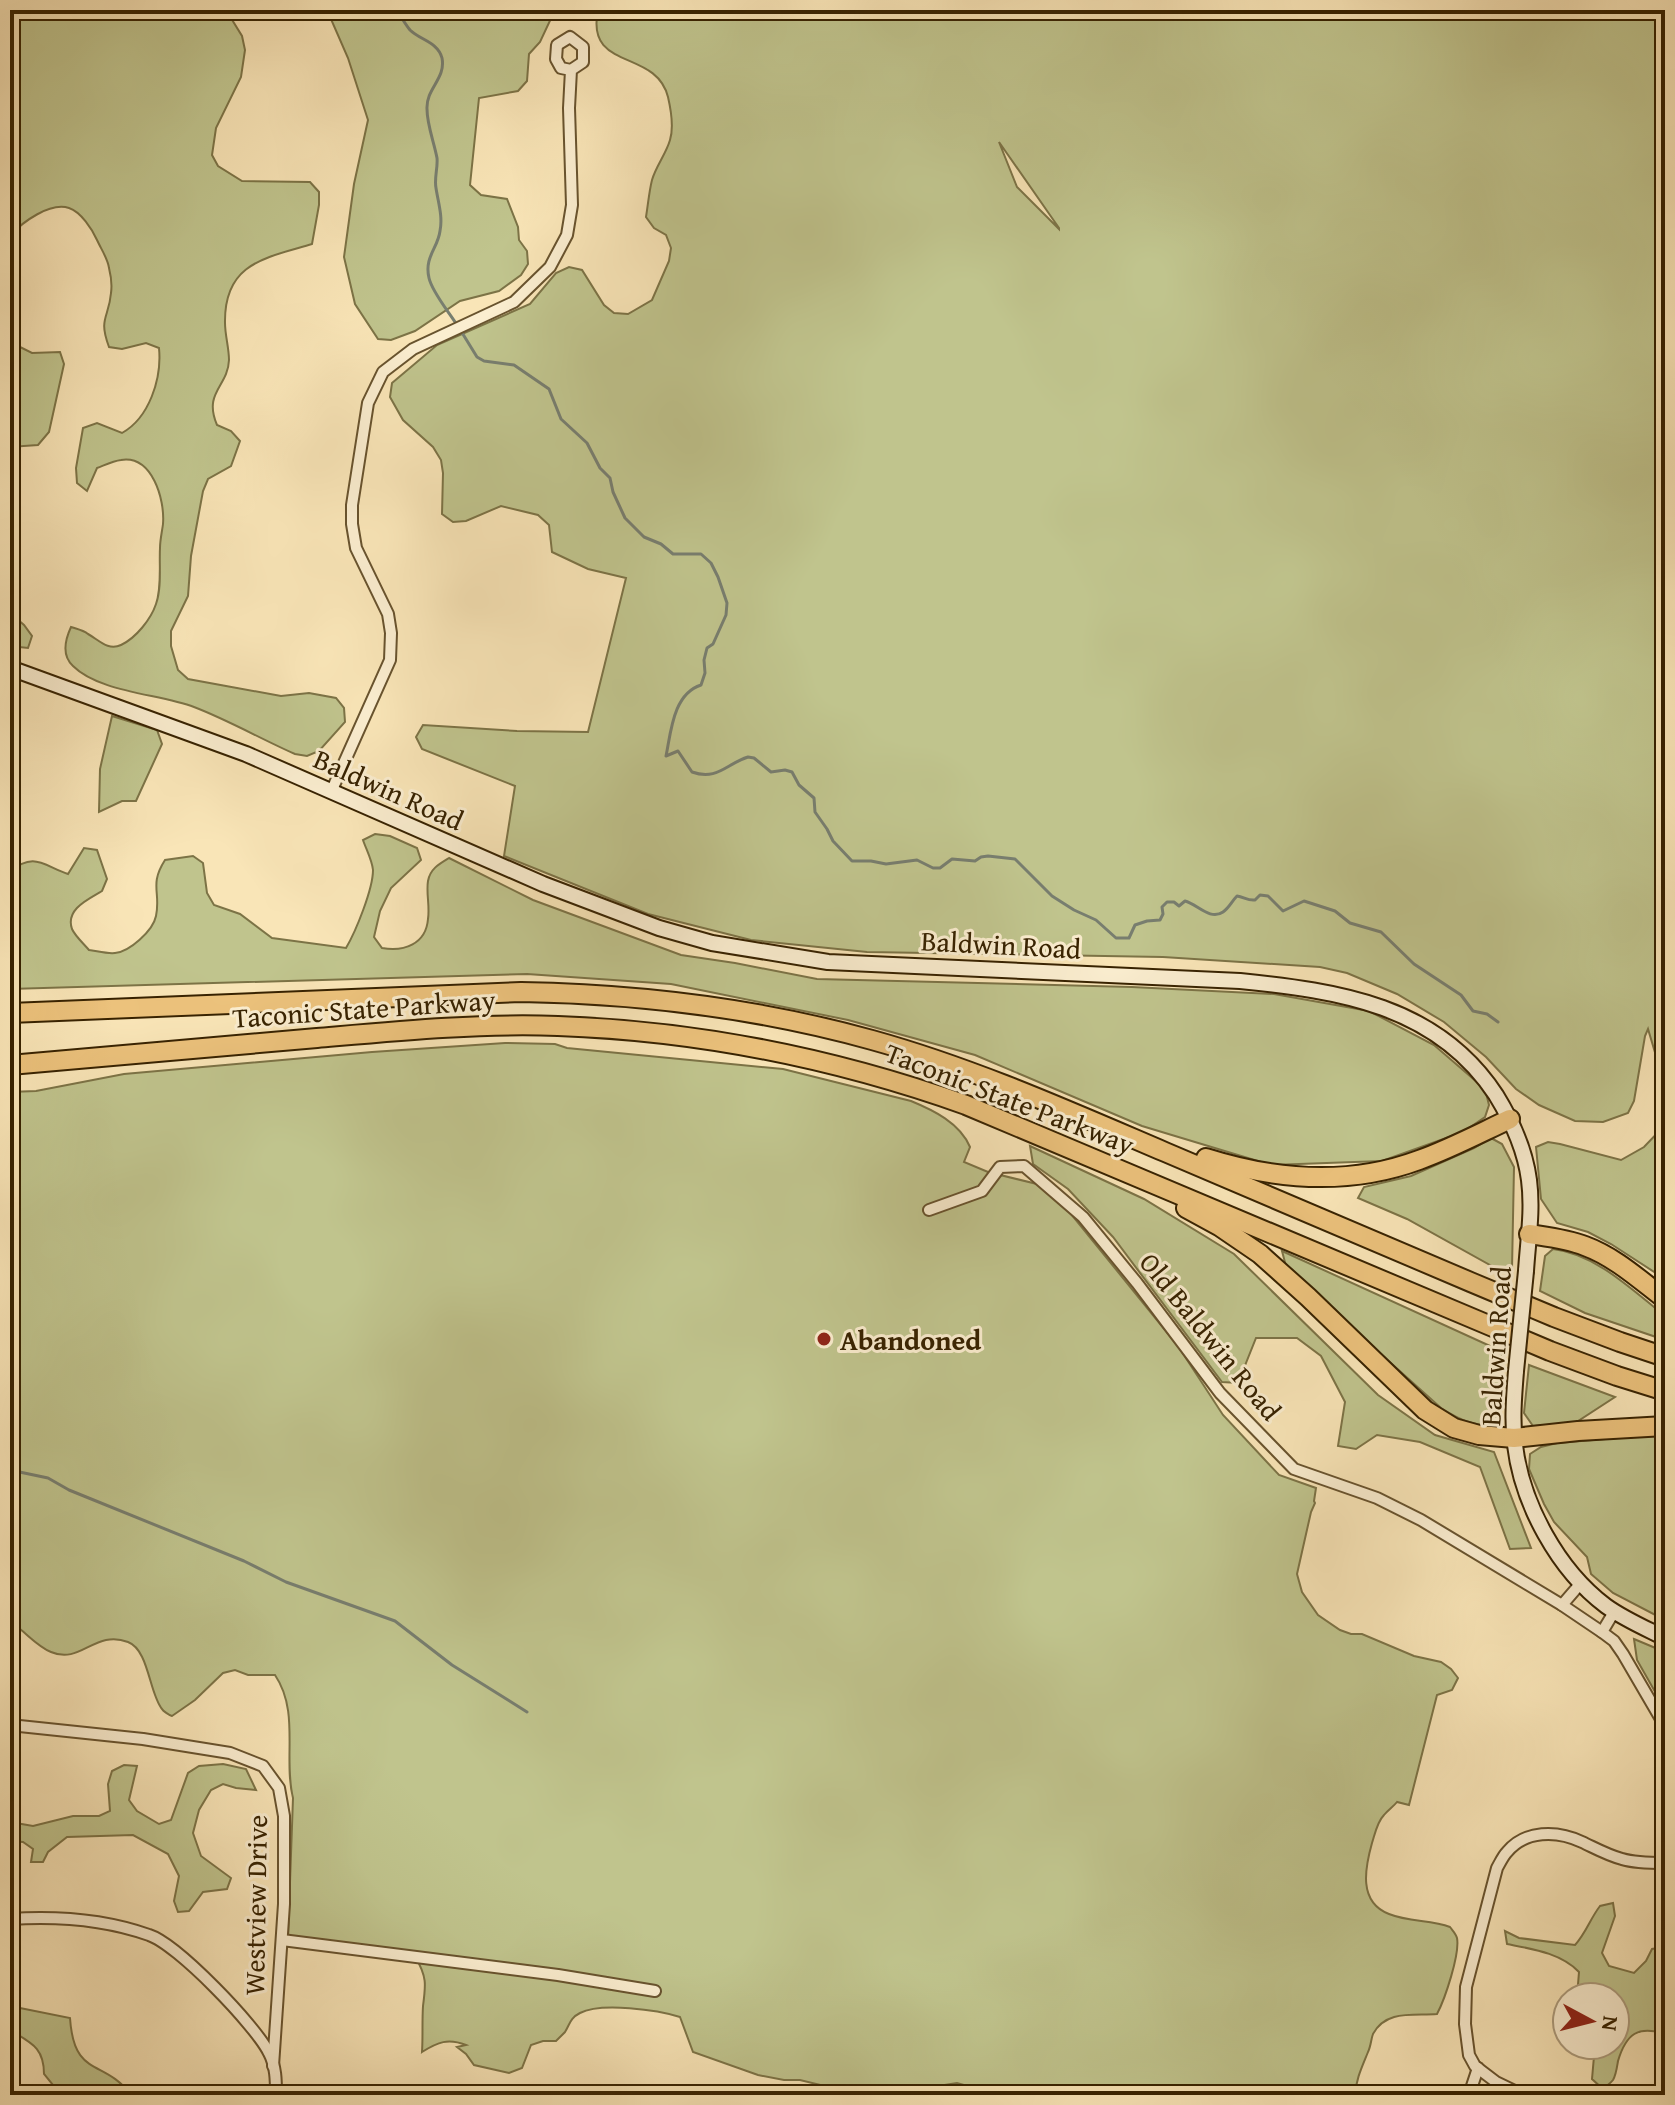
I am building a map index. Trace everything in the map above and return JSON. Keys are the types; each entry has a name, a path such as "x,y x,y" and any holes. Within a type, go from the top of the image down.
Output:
{"highway":[{"name":"Taconic State Parkway","path":"10,1013 487,992 556,992 650,999 769,1016 873,1040 973,1072 1554,1317 1665,1357"},
{"name":"Taconic State Parkway","path":"10,1065 487,1025 592,1027 661,1033 764,1049 866,1073 966,1105 1537,1345 1665,1391"},
{"path":"10,1076 77,1067 136,1054"},
{"path":"1103,1126 1235,1167 1277,1175 1319,1178 1368,1174 1410,1164 1510,1119"},
{"path":"1096,1159 1219,1226 1247,1245 1292,1282 1415,1401 1440,1420 1471,1433 1514,1438 1665,1426"},
{"path":"1529,1234 1593,1249 1622,1266 1665,1299"}],"street":[{"path":"331,792 390,660 388,614 356,548 352,524 352,505 368,403 383,372 413,349 514,302 550,267 567,235 572,205 571,70"},
{"name":"Baldwin Road","path":"10,668 246,754 543,884 659,928 712,943 828,962 1293,986 1340,995 1406,1016 1444,1039 1483,1077 1510,1119 1523,1153 1531,1201 1516,1371 1514,1438 1518,1467 1533,1510 1552,1545 1581,1583 1614,1612 1665,1638"},
{"name":"Old Baldwin Road","path":"929,1210 982,1191 1000,1167 1024,1166 1083,1217 1220,1393 1294,1469 1377,1498 1421,1520 1602,1632"},
{"path":"1562,1605 1581,1583"},
{"path":"1614,1612 1602,1632 1614,1641 1623,1654 1665,1726"},
{"name":"Westview Drive","path":"10,1725 143,1739 230,1753 263,1766 279,1788 284,1816 284,1904 273,2066"},
{"path":"1523,2095 1496,2082 1478,2068 1469,2055 1465,2024 1466,1987 1497,1868 1506,1852 1529,1836 1546,1833 1564,1835 1624,1860 1665,1863"},
{"path":"10,1919 45,1917 87,1921 151,1935 175,1950 258,2035 271,2056 276,2095"},
{"path":"282,1940 558,1975 655,1991"},
{"path":"1469,2095 1478,2068"}],"green space":[{"path":"10,10 226,10 242,36 245,50 241,77 216,128 212,155 218,166 242,181 310,182 319,192 312,244 250,266 232,287 225,323 228,369 214,397 213,414 217,425 231,431 240,441 231,466 208,479 203,491 191,556 188,596 171,631 171,646 178,670 188,679 281,696 309,693 336,698 344,708 345,722 319,751 307,756 295,754 194,707 98,682 84,675 67,657 66,642 71,627 108,646 116,646 137,633 156,604 163,514 154,481 141,464 121,460 97,468 87,491 77,483 76,468 83,428 97,423 122,433 140,418 156,385 159,348 146,343 122,349 109,347 104,324 111,290 108,265 92,231 78,213 69,208 53,208 29,219 10,236"},
{"path":"327,10 555,10 540,42 529,54 527,81 518,91 479,98 470,185 481,195 507,199 518,227 519,240 527,251 528,264 521,275 499,291 460,301 415,331 391,340 378,339 355,304 344,257 354,184 368,120 348,58"},
{"path":"598,10 1665,10 1665,1086 1648,1029 1634,1101 1628,1113 1603,1122 1575,1121 1539,1105 1516,1089 1486,1057 1444,1022 1397,994 1347,973 1320,967 1163,957 867,952 751,940 648,914 504,856 515,786 422,749 416,737 423,725 588,732 626,578 588,569 552,552 549,525 538,515 501,506 466,521 453,522 442,514 441,460 433,447 403,420 390,397 392,383 437,345 530,304 556,273 569,267 582,270 604,305 614,313 628,314 652,300 669,261 671,248 666,235 654,228 646,217 652,180 671,135 668,97 661,82 650,71 611,52 602,43 597,30","holes":["999,142 1059,229 1017,187"]},
{"path":"10,342 32,353 60,352 64,364 49,432 38,445 10,447"},
{"path":"10,613 32,636 28,648 10,646"},
{"path":"112,716 157,730 162,744 136,801 122,801 99,812 100,769"},
{"path":"375,834 390,836 417,848 421,860 391,888 380,911 374,937 382,948 406,947 423,935 428,919 429,877 436,867 449,858 533,900 681,955 817,979 1274,994 1369,1011 1434,1045 1478,1083 1486,1093 1489,1105 1485,1117 1463,1132 1382,1161 1271,1165 1142,1126 975,1055 848,1020 671,984 527,974 10,989 10,872 26,862 39,862 68,874 84,848 97,850 107,879 102,891 75,910 71,922 73,932 89,950 121,952 140,940 156,916 156,882 165,860 193,856 203,863 207,893 214,905 240,914 272,938 346,948 363,910 372,878 373,870 363,840"},
{"path":"505,1043 555,1044 567,1048 783,1069 911,1101 937,1113 960,1131 970,1147 964,1162 988,1172 1041,1185 1067,1209 1178,1346 1223,1415 1279,1475 1316,1488 1297,1574 1302,1592 1318,1615 1340,1630 1362,1634 1414,1656 1441,1662 1458,1678 1452,1690 1437,1695 1409,1805 1397,1802 1382,1818 1376,1828 1366,1873 1368,1893 1379,1909 1397,1917 1450,1927 1457,1938 1454,1965 1437,2014 1402,2015 1379,2026 1373,2034 1355,2095 999,2095 957,2083 945,2085 940,2095 839,2095 837,2089 800,2080 758,2075 693,2052 680,2017 630,2008 601,2008 580,2013 556,2041 531,2045 522,2068 509,2073 474,2065 457,2047 466,2045 460,2043 443,2042 422,2052 425,1981 415,1956 288,1938 293,1798 287,1704 275,1675 248,1675 235,1670 223,1673 195,1700 172,1716 158,1702 145,1662 128,1642 106,1640 62,1655 42,1647 20,1629 10,1631 10,1092 36,1091 124,1074"},
{"path":"1665,1125 1665,1279 1588,1232 1557,1223 1541,1199 1536,1147 1548,1142 1621,1160 1644,1147"},
{"path":"1491,1138 1502,1144 1514,1167 1512,1269 1499,1270 1407,1219 1358,1198 1364,1187 1411,1176"},
{"path":"1030,1146 1144,1199 1234,1254 1378,1395 1435,1435 1494,1452 1531,1548 1510,1549 1480,1467 1420,1442 1377,1435 1356,1449 1338,1446 1345,1402 1321,1356 1297,1338 1256,1338 1238,1383 1222,1382 1113,1237 1068,1189 1033,1164"},
{"path":"1553,1249 1584,1258 1640,1295 1665,1316 1665,1340 1585,1313 1540,1291 1545,1256"},
{"path":"1282,1251 1490,1346 1503,1348 1498,1425 1468,1422 1441,1408 1287,1270"},
{"path":"1529,1365 1615,1397 1575,1423 1533,1426 1524,1413"},
{"path":"1665,1435 1665,1620 1613,1593 1591,1574 1587,1557 1554,1522 1529,1469 1530,1454 1541,1447"},
{"path":"1634,1639 1665,1652 1665,1706 1637,1660"},
{"path":"223,1764 246,1769 256,1790 223,1784 211,1790 199,1810 193,1833 201,1856 231,1878 227,1889 203,1892 189,1911 178,1912 174,1901 179,1876 168,1854 133,1835 67,1837 48,1852 43,1862 31,1862 33,1849 23,1842 10,1841 10,1822 33,1826 73,1816 99,1816 110,1811 108,1784 112,1771 124,1765 137,1766 129,1800 137,1811 159,1824 171,1820 188,1773 199,1766"},
{"path":"1613,1903 1615,1916 1602,1953 1609,1966 1634,1973 1652,1949 1665,1947 1665,2034 1640,2031 1631,2036 1631,1981 1578,1981 1579,1972 1564,1960 1507,1944 1505,1931 1519,1938 1575,1945 1600,1906"},
{"path":"10,2006 70,2018 77,2051 131,2095 61,2095 44,2074 39,2052 10,2030"},
{"path":"1594,2061 1618,2061 1613,2080 1603,2089 1592,2079"}],"waterway":[{"path":"396,10 410,30 433,45 442,58 441,72 429,95 427,109 437,158 436,184 441,220 428,271 434,289 457,325"},
{"path":"461,331 477,357 484,361 514,365 549,389 561,419 587,443 600,468 610,478 625,518 644,537 661,544 673,554 701,554 711,563 718,577 727,603 726,615 713,644 707,648 701,685 684,697 679,705 666,756 678,751 692,772 701,774 715,773 748,757 754,758 771,772 792,772 799,785 814,798 815,812 833,841 852,861 886,864 917,860 940,868 952,859 975,861 988,856 1015,859 1052,896 1096,920 1116,938 1129,938 1135,925 1160,920 1162,907 1167,902 1179,906 1185,901 1218,914 1237,896 1253,900 1260,895 1268,896 1283,911 1304,901 1335,911 1350,923 1381,932 1414,964 1461,995 1473,1011 1487,1014 1498,1022"},
{"path":"10,1470 48,1478 69,1490 244,1561 286,1582 395,1621 452,1665 527,1712"}],"place":[{"name":"Abandoned","path":"824,1339"}]}
